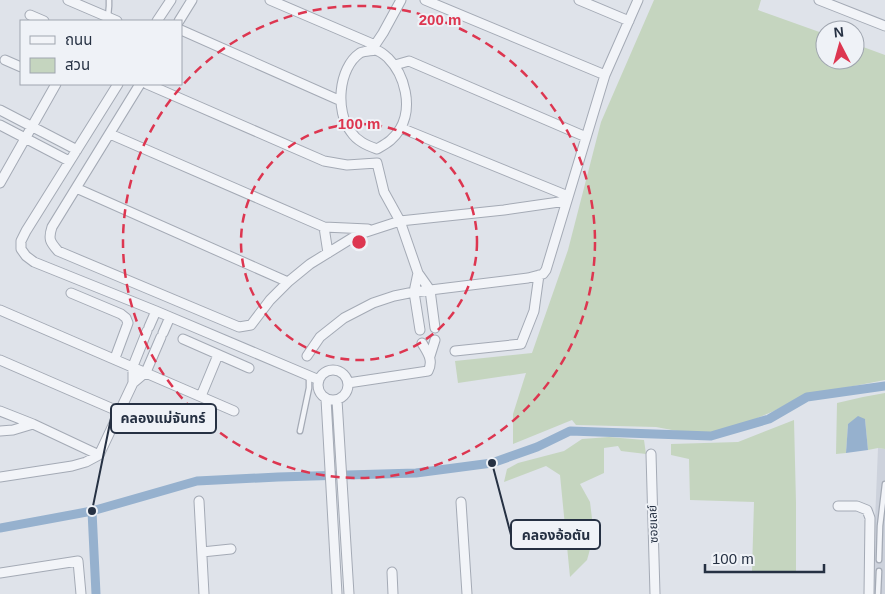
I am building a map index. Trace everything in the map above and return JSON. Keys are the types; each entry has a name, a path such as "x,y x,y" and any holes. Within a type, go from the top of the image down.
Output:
{"street":[{"path":"68,0 115,20"},
{"path":"158,20 171,0"},
{"path":"180,20 192,0"},
{"path":"270,0 375,47 395,65 403,80 406,114 401,128 392,140 377,148 363,144 351,132 344,118 341,101 342,85 348,67 354,58 362,52 375,47 384,34 401,0"},
{"path":"425,0 605,75"},
{"path":"579,0 629,22"},
{"path":"308,356 320,337 344,318 373,303 414,292 528,278 543,274 546,270 605,75 638,0"},
{"path":"819,0 885,26"},
{"path":"93,20 97,12"},
{"path":"30,15 42,20"},
{"path":"182,30 341,101"},
{"path":"4,60 20,67"},
{"path":"395,65 409,61 586,138"},
{"path":"1,178 55,85"},
{"path":"117,85 26,231 21,241 21,250 34,262 319,380"},
{"path":"139,85 52,228 50,235 52,244 58,251 239,327 251,325 270,300 310,264 357,235 400,221 504,210 567,198"},
{"path":"149,85 324,161 347,165 377,163"},
{"path":"0,110 77,150"},
{"path":"0,125 69,161"},
{"path":"401,128 567,198"},
{"path":"110,134 324,227 376,229"},
{"path":"377,148 377,163 384,192 400,221 418,273 430,290 435,328"},
{"path":"76,188 288,282"},
{"path":"324,227 328,253"},
{"path":"418,273 414,292 420,330"},
{"path":"455,351 521,344 534,311 539,275"},
{"path":"70,293 121,314 126,318 128,323 115,358"},
{"path":"0,310 115,358 234,411"},
{"path":"0,477 72,466 86,462 99,455 133,383 133,366 156,311"},
{"path":"133,383 146,372 170,317"},
{"path":"183,339 249,368"},
{"path":"348,383 428,371 435,340"},
{"path":"422,343 430,356"},
{"path":"201,396 218,355"},
{"path":"0,360 120,412"},
{"path":"328,372 341,373 346,377 348,383 347,392 337,400 326,398 319,391 319,380 328,372"},
{"path":"326,398 337,594"},
{"path":"337,400 350,594"},
{"path":"0,411 33,424 99,455"},
{"path":"0,431 14,430 33,424"},
{"name":"ซอยเลย์","path":"651,454 655,594"},
{"path":"199,502 204,594"},
{"path":"461,502 467,594"},
{"path":"838,506 858,506 867,510 870,518 869,594"},
{"path":"202,552 231,549"},
{"path":"0,573 78,561 81,594"},
{"path":"392,572 393,594"}],"lane":[{"path":"108,0 110,6 108,17"},
{"path":"300,431 309,388 309,376"},
{"path":"879,560 885,484"},
{"path":"878,594 879,571"}],"shaded area":[{"path":"878,448 885,449 885,594 872,594"}],"green space":[{"path":"654,0 761,0 758,10 815,30 815,70 865,70 865,48 885,55 885,380 802,396 774,411 741,425 707,434 688,433 656,427 576,425 572,420 513,444 513,414 526,373 458,383 455,361 532,353 568,250 601,122"},
{"path":"885,393 885,449 868,450 865,419 848,424 846,453 836,454 837,403"},
{"path":"794,420 796,572 752,571 754,502 690,500 689,459 671,455 671,444 738,442"},
{"path":"609,437 644,440 646,454 621,451 618,446 604,448 604,473 580,484 590,502 594,535 587,560 570,577 560,475 546,466 504,482 507,469 518,463 564,451 582,439"}],"water":[{"path":"858,416 865,419 868,450 846,453 848,424"}],"waterway":[{"path":"0,528 92,511 197,481 416,473 492,463 537,447 570,431 711,436 769,419 807,397 885,386"},
{"path":"92,511 96,594"}],"place":[{"name":"คลองอ้อตัน","path":"492,463"},
{"name":"คลองแม่จันทร์","path":"92,511"}]}
